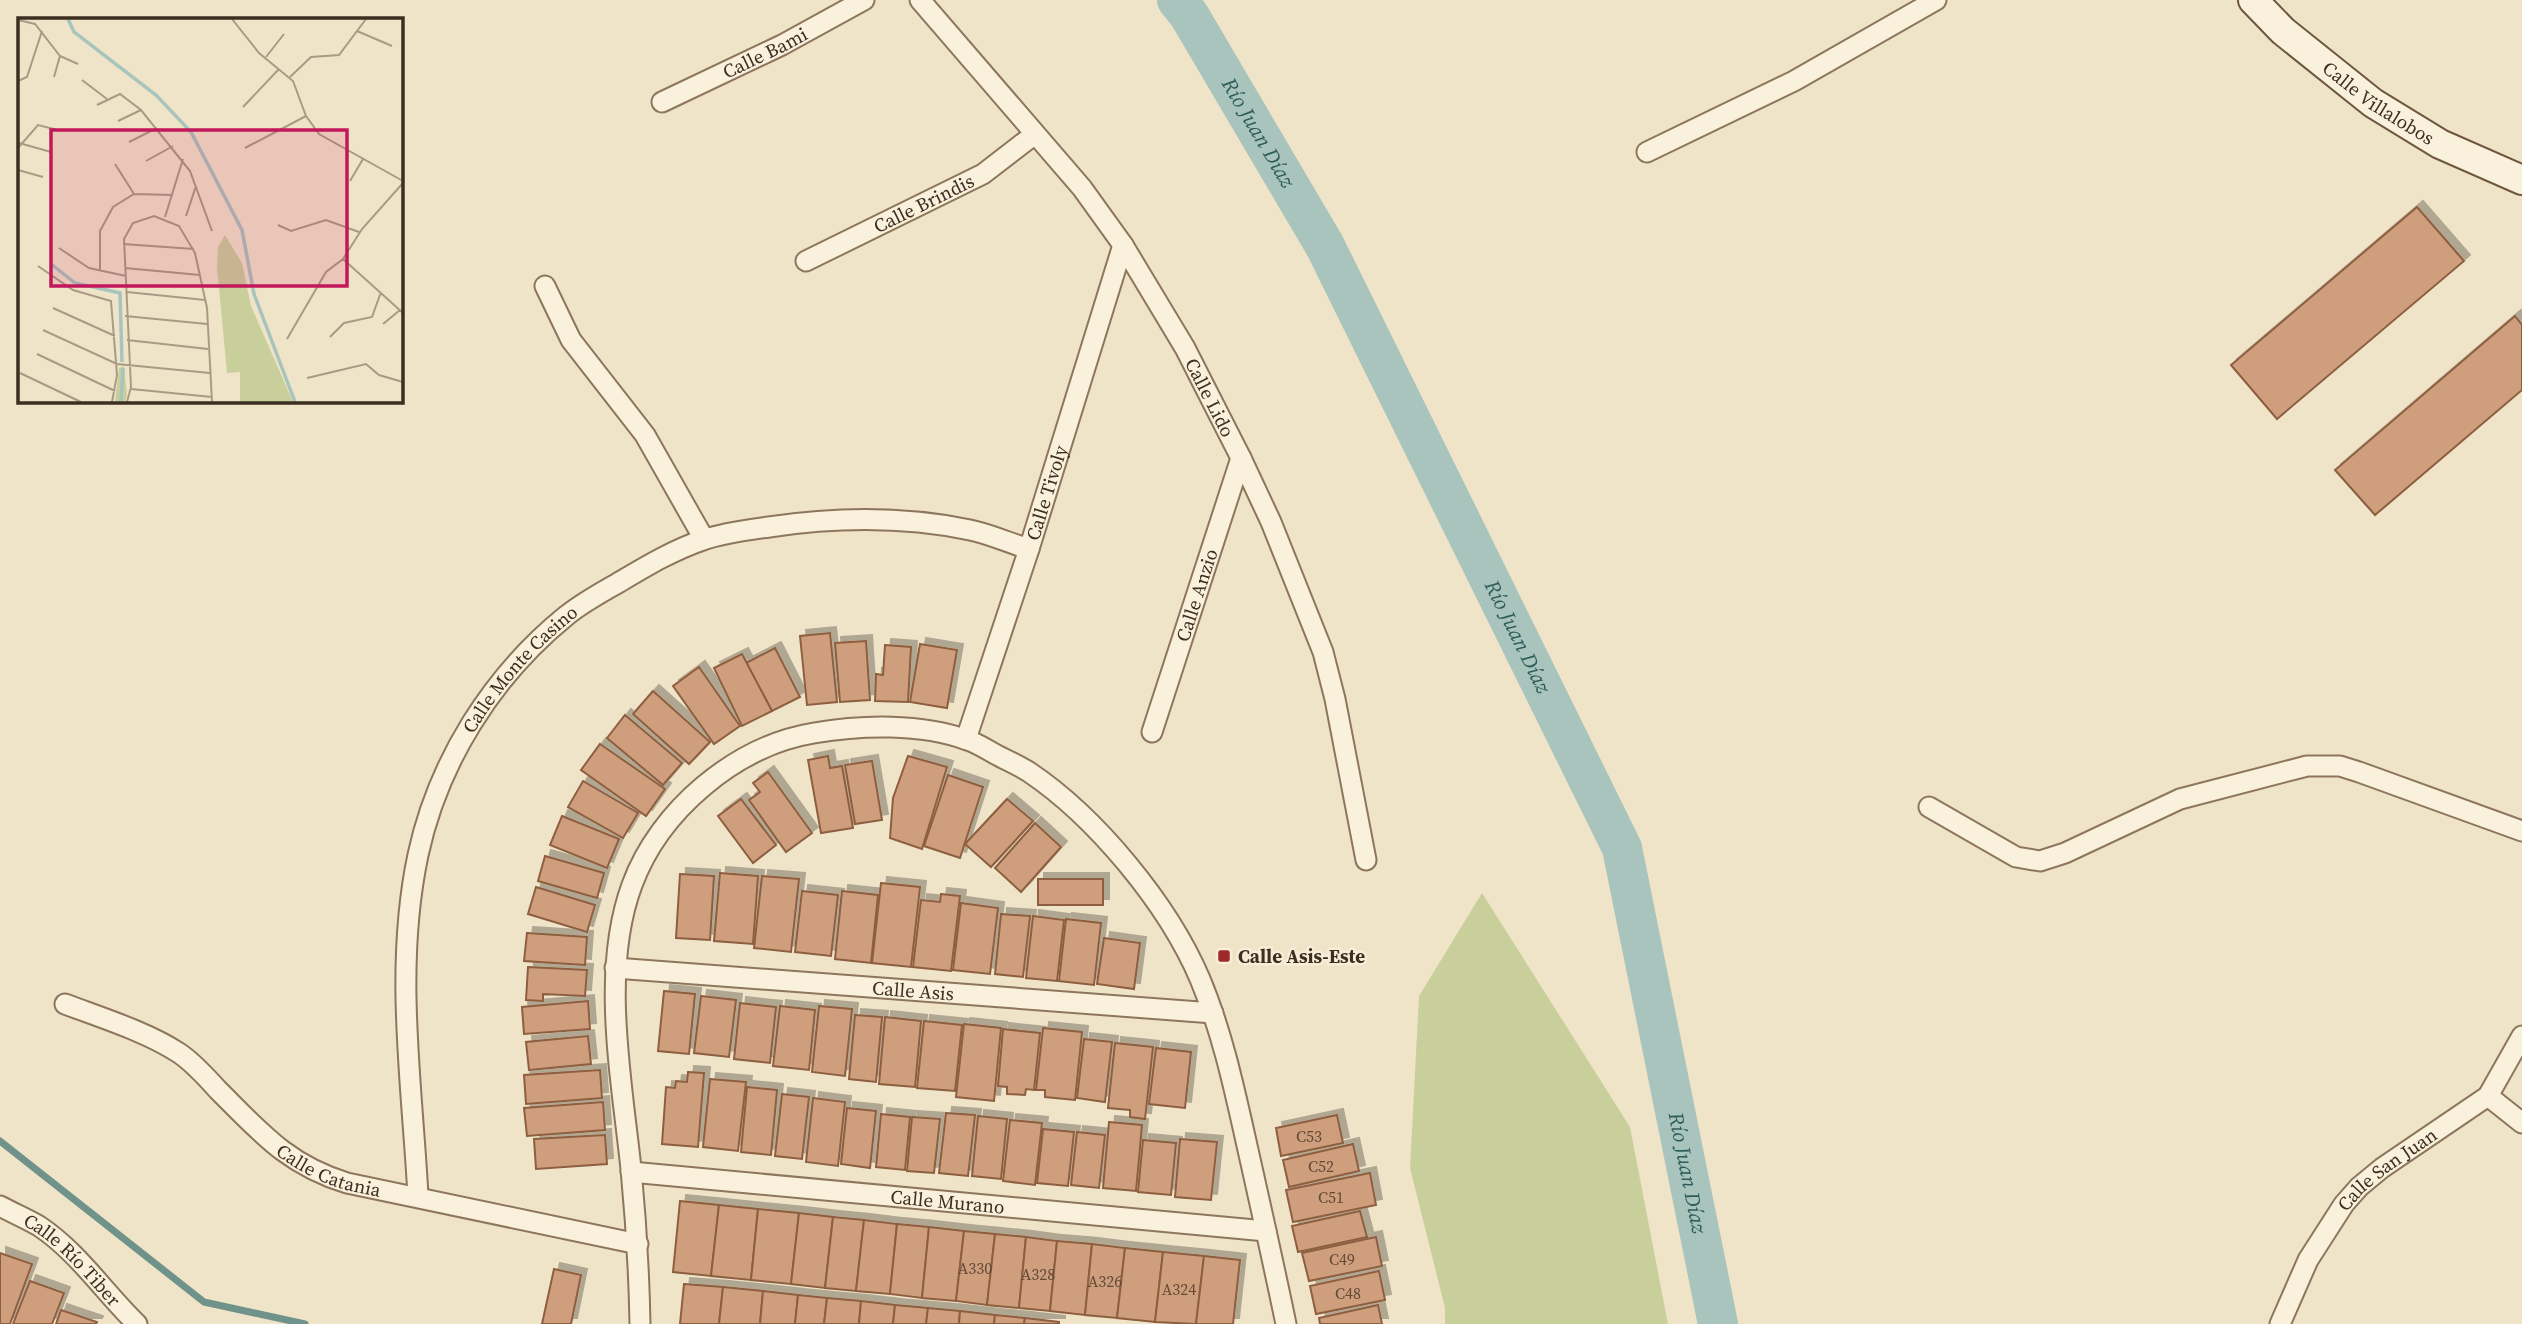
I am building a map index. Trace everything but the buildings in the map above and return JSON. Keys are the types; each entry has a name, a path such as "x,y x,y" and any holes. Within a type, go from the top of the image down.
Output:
{"main road":[{"name":"Calle Villalobos","path":"2253,0 2283,31 2373,103 2440,144 2522,180"}],"street":[{"name":"Calle Bami","path":"662,102 782,44 864,0"},
{"name":"Calle Lido","path":"920,0 1007,97 1082,188 1123,245 1185,348 1271,522 1323,652 1335,699 1366,860"},
{"path":"1647,152 1794,81 1936,0"},
{"name":"Calle Brindis","path":"806,261 983,174 1035,134"},
{"name":"Calle Tivoly","path":"967,739 1123,245"},
{"path":"545,286 571,340 645,435 704,539"},
{"name":"Calle Anzio","path":"1152,732 1241,458"},
{"name":"Calle Monte Casino","path":"418,1196 407,1037 405,965 408,909 419,854 437,794 483,706 502,679 549,631 585,603 644,567 704,539 806,522 886,519 973,530 1028,549"},
{"path":"640,1324 638,1244 621,1078 615,968 620,926 632,885 650,846 673,815 699,789 728,768 763,749 798,735 879,726 923,730 967,739 1028,772 1085,817 1160,907 1198,976 1213,1013 1229,1067 1286,1324"},
{"path":"1929,807 2017,857 2040,861 2065,853 2180,799 2280,772 2323,765 2340,766 2359,772 2522,831"},
{"name":"Calle Asis","path":"615,968 1213,1013"},
{"name":"Calle Catania","path":"65,1004 180,1053 272,1143 294,1161 320,1175 638,1244"},
{"name":"Calle San Juan","path":"2280,1324 2322,1235 2358,1187 2488,1096 2522,1037"},
{"path":"2488,1096 2522,1123"},
{"name":"Calle Murano","path":"631,1172 1266,1230"},
{"name":"Calle Río Tiber","path":"0,1206 39,1226 72,1253 137,1324"}],"green space":[{"path":"1482,893 1630,1127 1668,1324 1445,1324 1445,1308 1410,1168 1419,996"}],"waterway":[{"name":"Río Juan Díaz","path":"1177,0 1189,15 1325,246 1622,848 1718,1324"},
{"path":"0,1141 204,1302 305,1324"}],"place":[{"name":"Calle Asis-Este","path":"1224,956"}]}
